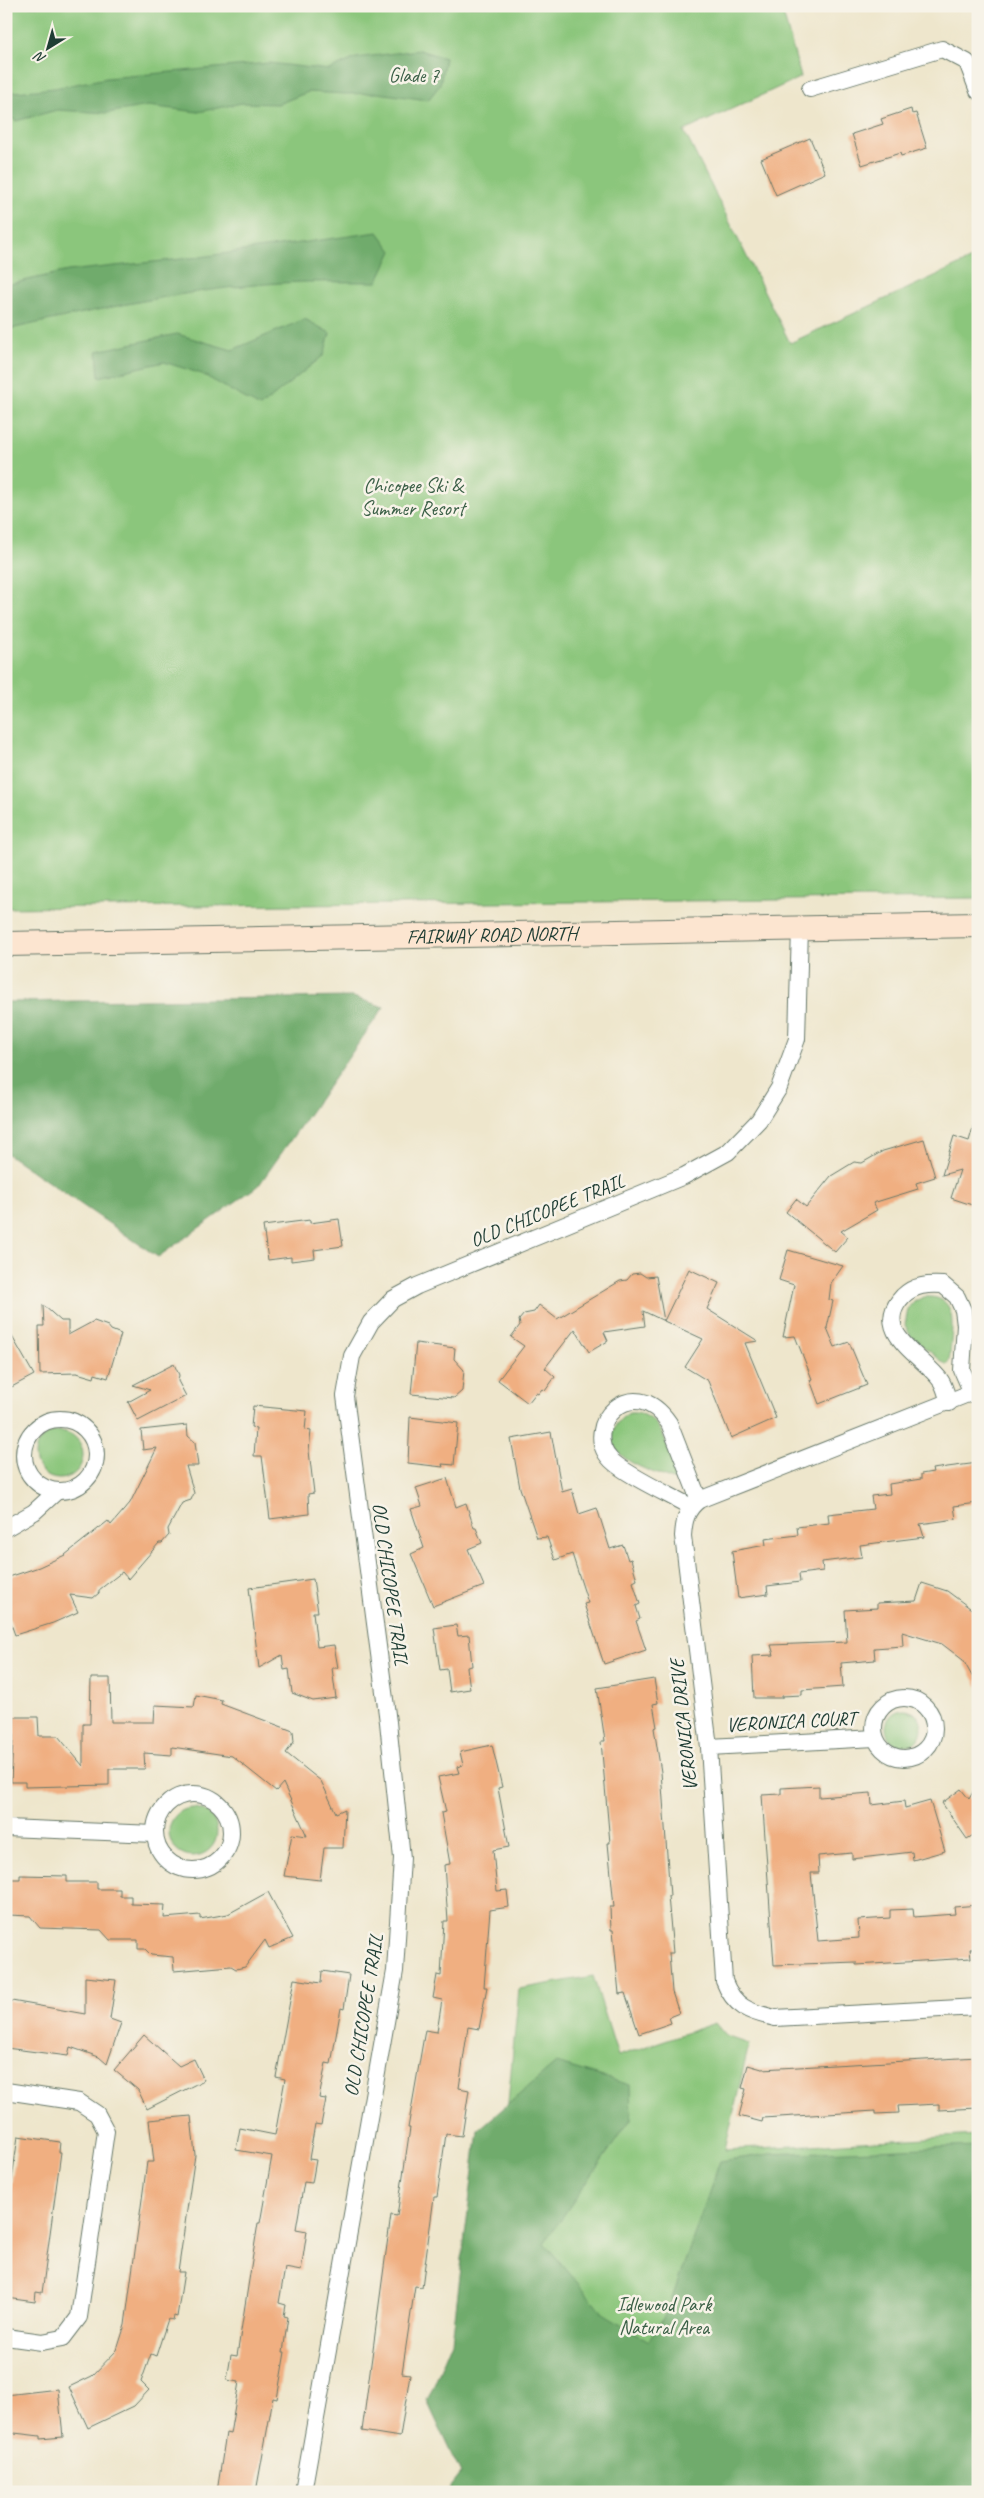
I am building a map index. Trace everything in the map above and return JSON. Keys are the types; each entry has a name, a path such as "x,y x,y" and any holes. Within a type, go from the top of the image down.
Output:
{"main road":[{"name":"FAIRWAY ROAD NORTH","path":"6,944 978,925"}],"street":[{"path":"810,89 942,49 967,62 978,91"},
{"name":"OLD CHICOPEE TRAIL","path":"303,2492 395,1970 402,1858 388,1722 345,1396 352,1356 371,1322 393,1299 684,1176 728,1152 764,1112 779,1088 797,1039 800,927"},
{"path":"695,1504 669,1423 662,1412 654,1406 635,1400 617,1406 604,1423 601,1443 604,1451 618,1465 695,1504 950,1403 975,1392 962,1370 965,1325 961,1303 943,1286 925,1285 916,1288 900,1300 895,1310 895,1330 908,1349 940,1380 950,1403"},
{"path":"6,1528 34,1512 57,1491 70,1490 81,1485 92,1472 96,1454 94,1442 88,1432 79,1424 68,1419 44,1422 27,1438 24,1450 24,1462 28,1473 46,1489 57,1491"},
{"name":"VERONICA DRIVE","path":"695,1504 684,1520 683,1536 709,1746 724,1981 729,1995 750,2012 774,2018 978,2007"},
{"name":"VERONICA COURT","path":"709,1746 875,1738"},
{"path":"194,1794 206,1796 217,1802 226,1812 231,1823 231,1836 228,1848 221,1859 211,1866 199,1870 186,1870 174,1866 164,1858 158,1847 155,1834 156,1822 166,1806 181,1795 194,1794"},
{"path":"6,1828 155,1834"},
{"path":"6,2091 79,2102 97,2114 106,2131 79,2318 63,2338 42,2342 6,2337"}],"green space":[{"name":"Chicopee Ski & Summer Resort","path":"6,6 781,6 801,77 684,131 790,343 978,256 978,898 6,908"},
{"name":"Glade 7","path":"419,50 445,58 440,85 428,100 378,93 308,92 278,104 242,103 198,112 148,106 107,113 57,110 16,121 6,114 6,93 55,88 107,78 269,63 329,70 356,58"},
{"path":"378,232 392,251 377,282 291,282 210,290 142,301 6,330 6,285 68,271 200,257"},
{"path":"305,319 330,333 324,355 260,407 202,374 164,362 99,377 97,351 177,334 232,350"},
{"path":"353,997 384,1007 259,1185 158,1257 6,1153 6,1002"},
{"path":"924,1297 934,1297 942,1300 950,1310 952,1333 950,1357 947,1365 911,1337 905,1325 908,1309 915,1301"},
{"path":"629,1413 640,1414 649,1418 657,1425 667,1443 678,1474 677,1478 672,1480 644,1469 625,1458 618,1451 614,1443 614,1430 618,1422"},
{"path":"54,1431 64,1431 76,1438 83,1450 83,1460 76,1472 64,1479 54,1479 46,1475 39,1468 35,1460 35,1450 39,1442 46,1435"},
{"path":"904,1710 917,1715 922,1728 917,1741 904,1746 891,1741 886,1728 891,1715"},
{"path":"193,1808 202,1810 210,1815 215,1823 217,1832 215,1841 210,1849 202,1854 193,1856 184,1854 176,1849 171,1841 169,1832 171,1823 176,1815 184,1810"},
{"name":"Idlewood Park Natural Area","path":"593,1976 618,2056 715,2023 726,2036 749,2044 725,2150 978,2135 978,2492 470,2492 519,1989"},
{"name":"Idlewood Park Natural Area","path":"556,2063 630,2085 631,2119 544,2243 603,2313 649,2341 668,2310 720,2161 770,2154 978,2146 978,2492 447,2492 461,2474 427,2401 452,2341 478,2130"}],"building":[{"path":"911,109 912,114 916,113 927,148 901,156 900,153 862,165 852,134 883,124 881,119"},
{"path":"810,138 825,173 776,195 761,159"},
{"path":"974,1124 978,1125 978,1185 972,1205 951,1198 960,1170 942,1175 954,1136 969,1141"},
{"path":"924,1139 935,1177 916,1183 918,1189 873,1203 877,1210 841,1231 848,1237 835,1252 786,1212 796,1199 806,1207 831,1176 854,1162 862,1163 883,1151"},
{"path":"339,1219 343,1246 314,1250 315,1258 291,1261 291,1257 268,1260 263,1226 310,1220 310,1223"},
{"path":"788,1250 843,1266 831,1283 829,1300 833,1301 827,1328 835,1347 849,1342 867,1385 819,1404 810,1380 812,1379 795,1336 783,1337 794,1285 779,1280"},
{"path":"689,1269 719,1283 707,1309 758,1341 745,1343 776,1418 731,1438 708,1381 685,1367 703,1339 664,1321"},
{"path":"640,1273 646,1277 656,1276 664,1321 643,1311 645,1326 604,1332 608,1341 589,1352 575,1329 545,1368 555,1377 545,1391 542,1389 538,1394 536,1393 528,1403 498,1380 524,1346 511,1337 520,1325 519,1320 524,1314 534,1312 539,1305 557,1319 620,1281 627,1280 632,1274"},
{"path":"43,1305 61,1321 68,1321 68,1335 94,1321 108,1326 111,1330 121,1334 108,1378 95,1374 94,1378 77,1373 40,1374 39,1326 44,1326"},
{"path":"6,1326 34,1375 6,1390"},
{"path":"416,1343 455,1348 454,1359 464,1370 462,1391 454,1398 411,1394"},
{"path":"174,1364 179,1375 178,1381 186,1396 138,1421 128,1402 150,1390 133,1385"},
{"path":"253,1406 307,1411 305,1430 311,1431 309,1451 314,1493 308,1494 309,1514 270,1519 262,1456 254,1456 256,1428 251,1427"},
{"path":"410,1417 458,1423 454,1465 442,1464 443,1467 408,1463"},
{"path":"187,1425 188,1436 195,1442 198,1466 186,1466 194,1493 191,1500 182,1503 168,1529 169,1535 162,1543 159,1543 128,1579 122,1572 99,1590 99,1593 93,1598 70,1595 78,1612 53,1623 15,1635 6,1610 6,1578 39,1567 65,1555 108,1521 111,1525 130,1503 157,1448 143,1450 141,1430"},
{"path":"551,1432 562,1492 572,1489 579,1514 597,1508 610,1549 623,1545 628,1560 631,1559 637,1580 633,1582 640,1604 636,1606 640,1619 636,1621 646,1650 604,1664 584,1604 588,1603 572,1554 555,1560 547,1537 537,1538 520,1488 511,1439"},
{"path":"978,1463 978,1503 954,1506 956,1519 920,1524 924,1537 860,1545 862,1557 822,1562 823,1571 799,1574 800,1582 767,1586 768,1594 738,1598 732,1551 766,1545 765,1539 798,1535 797,1527 829,1523 828,1514 873,1509 871,1496 890,1494 889,1484 921,1479 921,1474 933,1472 932,1469"},
{"path":"447,1478 456,1507 466,1503 474,1528 476,1528 482,1543 468,1549 484,1586 433,1606 411,1554 424,1548 411,1509 422,1506 416,1488"},
{"path":"313,1579 318,1612 313,1612 317,1647 334,1645 338,1668 332,1668 336,1698 313,1701 292,1693 289,1669 284,1670 282,1655 259,1668 249,1588"},
{"path":"922,1583 947,1591 978,1614 978,1687 963,1660 942,1644 902,1632 903,1646 874,1648 875,1660 841,1663 843,1687 802,1690 802,1695 782,1696 782,1698 754,1698 752,1656 774,1655 771,1645 847,1642 845,1610 877,1608 877,1603 916,1601"},
{"path":"456,1625 458,1636 469,1635 472,1666 467,1667 470,1689 450,1692 447,1669 440,1670 434,1628"},
{"path":"91,1678 110,1678 111,1722 154,1722 155,1705 194,1707 196,1695 222,1700 221,1704 293,1731 294,1742 286,1753 321,1781 336,1813 345,1809 343,1848 324,1848 320,1880 284,1876 292,1834 307,1836 283,1783 276,1791 232,1756 172,1747 172,1755 144,1753 145,1769 109,1769 109,1785 25,1787 25,1782 11,1782 14,1717 38,1717 39,1736 58,1736 83,1766 83,1724 90,1724"},
{"path":"654,1679 658,1703 653,1704 657,1727 654,1728 661,1772 670,1896 668,1896 673,1953 669,1953 672,1992 679,2013 669,2017 671,2023 639,2034 625,1993 619,1994 613,1930 611,1930 610,1907 614,1907 601,1741 605,1741 597,1688"},
{"path":"492,1745 502,1787 498,1788 509,1847 493,1850 497,1891 507,1890 509,1907 490,1910 484,1987 487,1987 479,2029 468,2027 459,2088 469,2090 462,2136 446,2134 437,2197 434,2197 422,2287 415,2286 402,2373 410,2374 400,2437 362,2431 391,2215 397,2216 410,2128 408,2128 425,2030 437,2032 442,2000 433,1998 437,1975 441,1976 444,1921 448,1921 444,1865 450,1864 441,1813 446,1812 438,1777 459,1773 457,1767 463,1765 460,1752"},
{"path":"978,1783 978,1832 967,1839 942,1803 961,1789 969,1799"},
{"path":"819,1786 819,1797 871,1793 872,1805 904,1801 905,1808 930,1801 945,1851 913,1860 912,1852 852,1859 852,1853 818,1856 819,1873 811,1873 818,1941 859,1938 858,1920 890,1918 890,1910 913,1909 914,1917 955,1914 954,1907 978,1905 978,1948 970,1949 971,1958 856,1965 856,1962 774,1965 762,1795 781,1794 781,1788"},
{"path":"20,1875 67,1876 67,1882 97,1882 97,1889 120,1889 120,1896 131,1896 131,1904 165,1905 164,1918 200,1915 200,1919 228,1914 268,1892 293,1938 269,1948 265,1940 245,1967 236,1969 231,1966 174,1971 173,1957 151,1955 145,1949 138,1949 138,1940 110,1940 101,1930 40,1928 30,1916 9,1915 10,1879 20,1879"},
{"path":"322,1971 349,1975 344,2009 341,2008 331,2064 326,2063 319,2098 326,2099 321,2125 315,2124 309,2159 316,2160 312,2183 304,2182 296,2229 307,2231 301,2271 285,2268 279,2303 286,2305 284,2316 288,2317 283,2352 285,2352 277,2399 273,2398 256,2492 217,2492 226,2433 230,2434 239,2382 227,2380 231,2355 237,2356 258,2223 260,2223 272,2156 236,2150 240,2128 275,2135 285,2079 276,2077 294,1979 321,1983"},
{"path":"85,1977 116,1980 110,2019 121,2023 107,2064 99,2057 70,2047 68,2056 6,2048 6,2000 85,2014"},
{"path":"144,2035 179,2066 194,2059 204,2080 147,2109 138,2090 114,2070"},
{"path":"978,2057 978,2108 939,2110 939,2104 898,2106 899,2113 875,2114 875,2111 763,2118 762,2122 739,2116 746,2089 742,2088 748,2065 762,2069"},
{"path":"191,2116 195,2155 178,2272 184,2272 177,2317 174,2316 173,2320 168,2319 156,2356 151,2354 141,2382 149,2390 134,2406 88,2428 69,2387 92,2376 117,2350 125,2325 147,2162 154,2162 149,2120"},
{"path":"18,2136 60,2142 59,2152 61,2152 42,2293 36,2292 35,2302 6,2298 6,2223"},
{"path":"58,2389 63,2437 40,2439 40,2436 6,2432 6,2395"}]}
